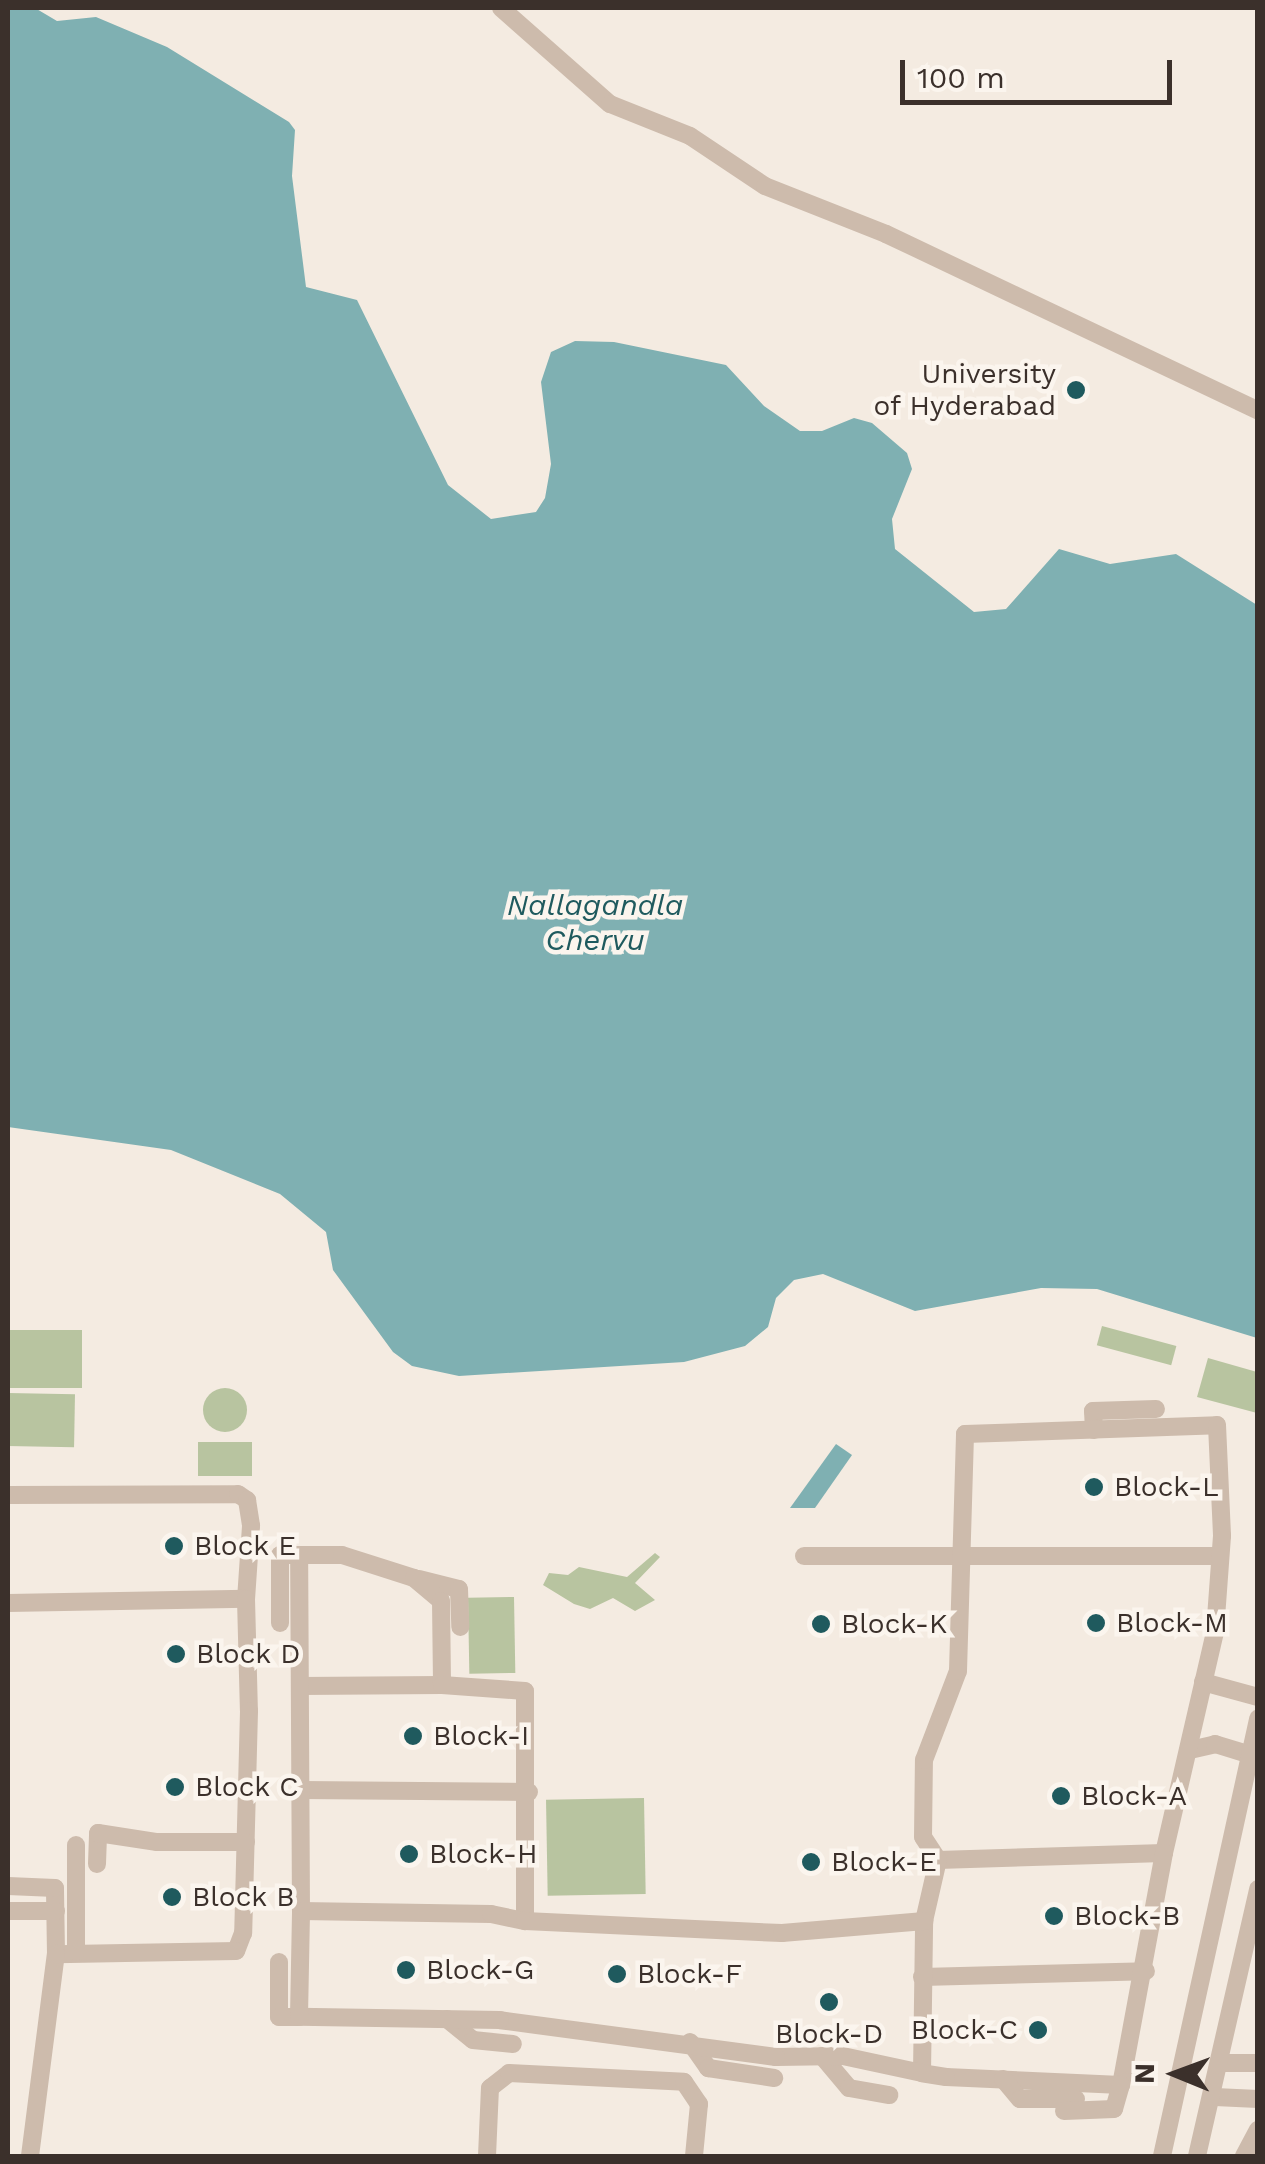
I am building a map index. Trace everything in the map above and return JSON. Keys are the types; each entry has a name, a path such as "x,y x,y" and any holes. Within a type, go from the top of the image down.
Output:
{"street":[{"path":"501,8 610,104 690,136 765,186 886,234 1258,411"},
{"path":"1094,1430 1093,1411 1156,1409"},
{"path":"922,2073 924,1921 938,1860 923,1837 924,1760 958,1671 958,1559 965,1434 1217,1425 1220,1556 1215,1632 1164,1853 1146,1971 1114,2109 1020,2099 1003,2080"},
{"path":"8,1495 238,1494 247,1500 251,1526 246,1599 243,1933 236,1951 56,1954"},
{"path":"280,1622 280,1555 342,1554 458,1588 460,1627"},
{"path":"299,2017 300,1555"},
{"path":"804,1556 1220,1556"},
{"path":"414,1578 440,1601 442,1685"},
{"path":"8,1603 246,1599"},
{"path":"1203,1682 1258,1697"},
{"path":"300,1686 442,1685 525,1691 529,1792 525,1921"},
{"path":"1162,2156 1258,1718"},
{"path":"1190,1750 1215,1744 1251,1755"},
{"path":"302,1790 529,1792"},
{"path":"97,1864 98,1833 246,1842"},
{"path":"76,1845 76,1952"},
{"path":"938,1860 1164,1853"},
{"path":"8,1886 56,1888 56,1954 30,2156"},
{"path":"1197,2156 1215,2097 1258,1889"},
{"path":"8,1911 56,1911"},
{"path":"301,1911 491,1914 525,1921 782,1933 924,1921"},
{"path":"1208,1955 1241,1963"},
{"path":"279,1962 279,2017 447,2019 690,2042 776,2056 822,2056 922,2073 1121,2085"},
{"path":"922,1977 1146,1971"},
{"path":"447,2019 473,2040 512,2044"},
{"path":"690,2042 708,2068 774,2078"},
{"path":"822,2056 849,2088 889,2094"},
{"path":"1220,2063 1258,2063"},
{"path":"487,2156 490,2088 509,2074 684,2082 699,2104 694,2156"},
{"path":"1215,2097 1258,2099"},
{"path":"1244,2156 1258,2130"}],"green space":[{"path":"1102,1326 1176,1346 1171,1365 1097,1345"},
{"path":"8,1330 82,1330 82,1388 8,1388"},
{"path":"1208,1358 1257,1372 1257,1413 1197,1397"},
{"path":"225,1388 240,1395 247,1410 240,1425 225,1432 210,1425 203,1410 210,1395"},
{"path":"8,1393 75,1394 74,1447 8,1446"},
{"path":"198,1442 252,1442 252,1476 198,1476"},
{"path":"655,1553 660,1557 635,1583 655,1600 635,1611 613,1598 590,1609 543,1585 549,1573 568,1575 579,1567 627,1577"},
{"path":"514,1597 515,1673 469,1674 468,1598"},
{"path":"644,1798 646,1894 548,1896 546,1800"}],"water":[{"name":"Nallagandla Chervu","path":"8,8 35,8 57,21 96,17 167,47 289,122 295,130 292,176 306,287 357,300 448,485 491,519 536,512 545,498 551,464 541,382 551,352 575,341 614,342 726,365 764,406 800,431 822,431 854,418 872,423 907,453 912,469 892,519 895,549 974,612 1006,609 1059,549 1110,564 1176,554 1257,605 1257,1338 1097,1289 1041,1288 915,1311 823,1274 794,1280 776,1298 768,1327 745,1346 684,1362 459,1376 412,1366 393,1352 333,1270 326,1232 280,1194 171,1150 8,1127"},
{"path":"836,1444 852,1455 815,1508 790,1508"}],"place":[{"name":"University of Hyderabad","path":"1076,390"},
{"name":"Block-L","path":"1094,1487"},
{"name":"Block E","path":"174,1546"},
{"name":"Block-M","path":"1096,1623"},
{"name":"Block-K","path":"821,1624"},
{"name":"Block D","path":"176,1654"},
{"name":"Block-I","path":"413,1736"},
{"name":"Block C","path":"175,1787"},
{"name":"Block-A","path":"1061,1796"},
{"name":"Block-H","path":"409,1854"},
{"name":"Block-E","path":"811,1862"},
{"name":"Block B","path":"172,1897"},
{"name":"Block-B","path":"1054,1916"},
{"name":"Block-G","path":"406,1970"},
{"name":"Block-F","path":"617,1974"},
{"name":"Block-D","path":"829,2002"},
{"name":"Block-C","path":"1038,2030"}]}
